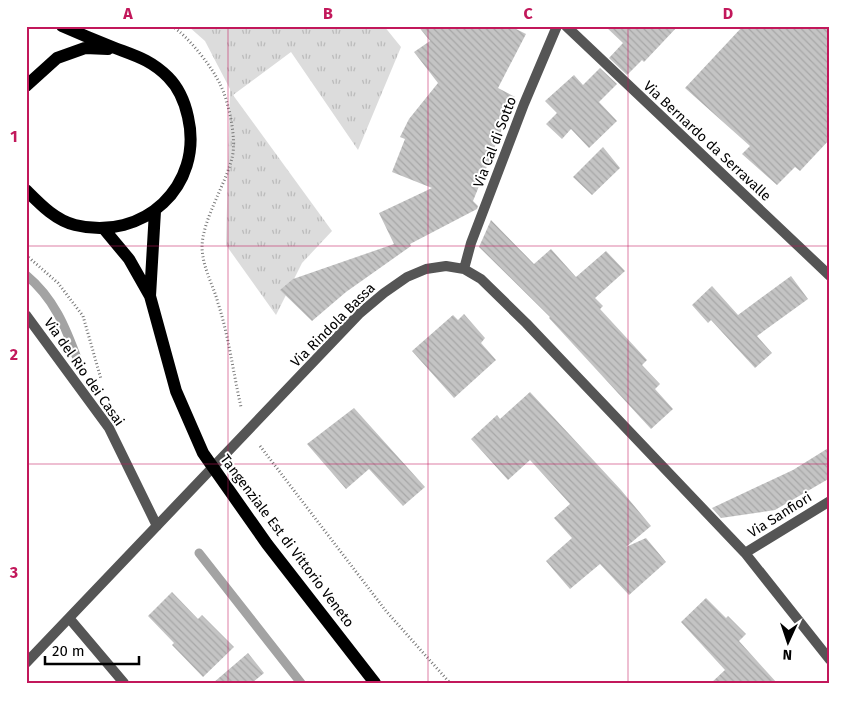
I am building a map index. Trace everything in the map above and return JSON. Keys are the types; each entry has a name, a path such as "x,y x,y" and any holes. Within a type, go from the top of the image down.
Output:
{"main road":[{"path":"26,190 47,211 74,225 104,229 131,224 155,211 176,189 189,162 191,132 185,102 168,77 144,58 62,26"},
{"path":"26,84 57,58 85,48 116,48"},
{"name":"Tangenziale Est di Vittorio Veneto","path":"150,296 155,211"},
{"name":"Tangenziale Est di Vittorio Veneto","path":"104,229 129,260 150,296 176,391 203,453 267,544 375,683"}],"street":[{"name":"Via Cal di Sotto","path":"464,269 471,243 524,104 557,26"},
{"name":"Via Bernardo da Serravalle","path":"566,26 830,276"},
{"name":"Via Rindola Bassa","path":"26,663 360,314 384,293 407,277 426,269 446,266 464,269 481,279 526,323 669,476 745,553 830,660"},
{"name":"Via del Rio dei Casai","path":"26,315 109,428 157,526"},
{"name":"Via Sanfiori","path":"745,553 830,501"},
{"path":"69,618 124,683"}],"path":[{"path":"172,26 179,30 198,50 220,84 233,130 233,157 203,235 202,249 205,272 218,302 248,430 386,612 450,683"},
{"path":"26,255 58,283 83,316 102,382"}],"green space":[{"path":"188,26 384,26 401,47 358,150 291,52 233,95 332,231 302,263 276,315 226,245 230,89 205,41"}],"building":[{"path":"418,26 510,26 526,34 498,88 515,97 473,201 478,206 477,209 410,244 411,246 346,292 312,321 280,290 293,279 394,244 379,213 432,188 392,172 405,139 400,137 409,119 438,83 414,52 430,41"},
{"path":"605,26 678,26 644,62 642,60 627,75 609,58 623,43"},
{"path":"743,26 830,26 830,139 800,171 795,167 777,185 742,154 750,146 685,88"},
{"path":"600,68 617,84 599,102 617,121 589,148 571,129 562,139 546,124 557,113 545,101 574,75 583,85"},
{"path":"603,147 620,168 592,195 573,177"},
{"path":"491,220 534,264 551,249 576,277 606,251 625,271 595,298 603,306 600,309 647,360 642,365 660,384 655,389 673,409 651,429 550,317 479,247"},
{"path":"791,276 808,299 757,336 772,353 755,368 711,320 708,323 692,305 712,286 738,315"},
{"path":"464,314 485,338 481,343 496,360 454,398 412,351 453,315 458,320"},
{"path":"530,392 621,490 651,526 626,547 646,538 666,562 629,595 600,564 570,589 546,561 572,538 554,518 570,504 530,460 508,480 471,439 497,415 500,419"},
{"path":"354,408 425,487 403,506 369,469 346,489 307,444"},
{"path":"830,447 830,478 775,510 721,518 712,508 793,470"},
{"path":"172,592 198,619 202,615 234,647 203,677 172,645 174,643 148,616"},
{"path":"706,598 746,634 739,641 777,683 711,683 725,670 681,622"},
{"path":"248,653 264,673 252,683 213,683"}],"waterway":[{"path":"26,275 52,304 64,325 78,361"},
{"path":"199,553 301,683"}]}
